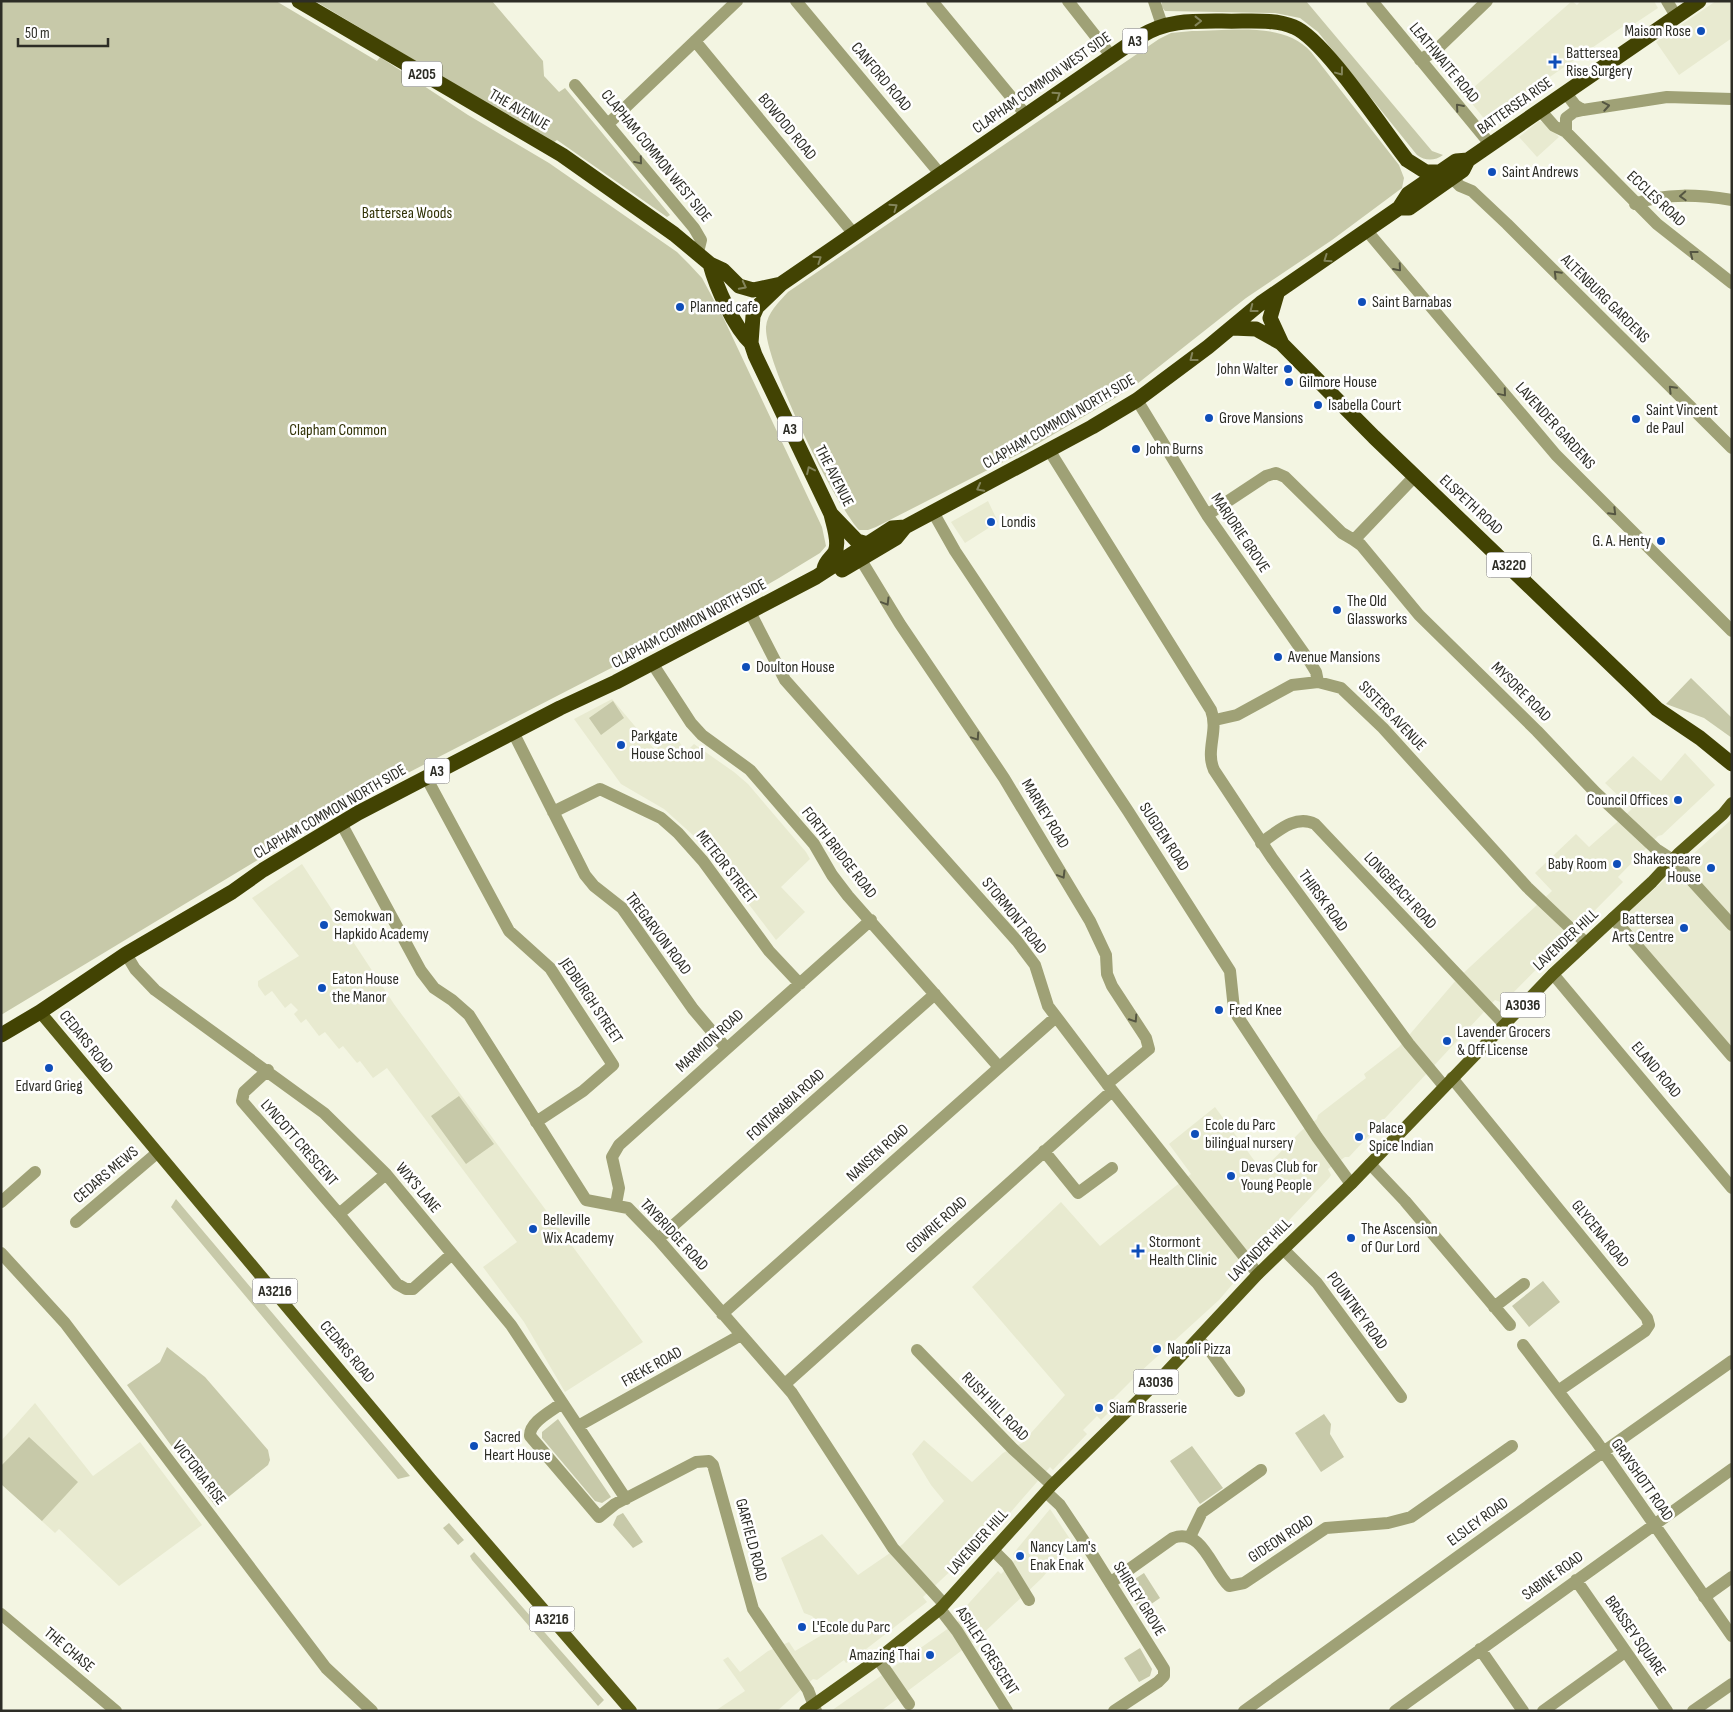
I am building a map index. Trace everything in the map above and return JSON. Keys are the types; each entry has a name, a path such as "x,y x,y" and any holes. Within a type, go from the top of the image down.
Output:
{"highway":[{"name":"THE AVENUE","path":"299,1 546,145 698,252 710,264"},
{"name":"BATTERSEA RISE","path":"1430,193 1446,175 1463,170 1468,160 1490,144 1699,1"},
{"name":"CLAPHAM COMMON WEST SIDE","path":"751,343 755,311 781,284 1149,31 1178,21 1273,23 1292,26 1303,31 1315,40 1406,160 1426,172 1446,175"},
{"name":"A3","path":"1406,160 1414,190 1406,207"},
{"path":"1414,190 1446,175"},
{"name":"CLAPHAM COMMON NORTH SIDE","path":"1,1035 40,1012 126,954 232,892 263,870 341,823 426,777 652,663 823,573 837,573 896,538 905,527 1049,450 1137,400 1232,328 1261,302 1276,294 1367,231 1430,193"},
{"name":"CLAPHAM COMMON WEST SIDE","path":"710,264 724,270 744,288 753,290 781,284"},
{"name":"A205","path":"710,264 714,277 743,335 751,343"},
{"name":"ELSPETH ROAD","path":"1276,294 1270,318 1282,344"},
{"name":"ELSPETH ROAD","path":"1232,328 1256,329 1282,344 1415,476 1657,709 1700,738 1732,764"},
{"name":"THE AVENUE","path":"751,343 761,369 831,514 852,538 864,544"},
{"name":"A3","path":"823,573 826,561 836,550 837,544 831,514"},
{"path":"823,573 864,544 892,528 905,527"},
{"path":"864,544 882,546"}],"main road":[{"name":"LAVENDER HILL","path":"811,1709 878,1659 942,1606 1049,1488 1198,1340 1283,1248 1351,1184 1553,974 1723,814 1732,803"},
{"name":"CEDARS ROAD","path":"40,1012 324,1349 430,1478 631,1711"}],"street":[{"path":"608,124 737,1"},
{"name":"CANFORD ROAD","path":"796,1 941,175"},
{"path":"932,1 1026,116"},
{"path":"1068,1 1112,57"},
{"path":"1154,1 1162,25"},
{"name":"LEATHWAITE ROAD","path":"1372,1 1490,144"},
{"path":"1420,60 1435,50 1487,1"},
{"path":"1667,1 1676,16"},
{"name":"BOWOOD ROAD","path":"695,41 854,234"},
{"name":"CLAPHAM COMMON WEST SIDE","path":"575,85 694,228 701,240 698,252"},
{"path":"1565,92 1575,105 1583,110"},
{"path":"1566,132 1566,118 1574,112 1583,110 1668,97 1732,99"},
{"name":"ECCLES ROAD","path":"1540,110 1554,126 1566,132 1634,204 1732,284"},
{"name":"ALTENBURG GARDENS","path":"1446,175 1460,186 1472,191 1507,224 1732,448"},
{"path":"1634,204 1646,200 1682,196 1709,196 1732,200"},
{"name":"LAVENDER GARDENS","path":"1367,231 1556,455 1732,631"},
{"name":"MARJORIE GROVE","path":"1137,400 1207,515 1310,662 1316,672 1318,682"},
{"path":"1049,450 1198,687 1215,720"},
{"name":"MYSORE ROAD","path":"1207,515 1266,476 1276,473 1284,477 1342,534 1361,544 1420,614 1595,792 1646,840 1672,860 1732,925"},
{"path":"1354,540 1415,476"},
{"name":"SUGDEN ROAD","path":"933,512 955,551 1128,811 1230,971 1234,1009 1238,1017 1317,1137 1351,1184"},
{"name":"MARNEY ROAD","path":"861,560 900,624 1004,778 1101,942 1112,986 1149,1044 1149,1049 1145,1054 1109,1088"},
{"name":"STORMONT ROAD","path":"750,612 785,680 1029,956 1041,982 1046,1001 1056,1016 1109,1088 1258,1274"},
{"name":"FORTH BRIDGE ROAD","path":"652,663 691,723 702,735 750,770 814,844 840,886 999,1067"},
{"name":"SISTERS AVENUE","path":"1215,720 1238,714 1292,684 1318,682 1331,684 1350,694 1527,887 1586,943"},
{"name":"THIRSK ROAD","path":"1215,720 1210,760 1261,842 1432,1074 1448,1082"},
{"name":"TREGARVON ROAD","path":"513,732 589,881 622,908 693,1010 726,1048"},
{"name":"JEDBURGH STREET","path":"426,777 509,931 550,968 613,1065 582,1090 536,1122"},
{"name":"METEOR STREET","path":"553,812 600,790 660,818 693,848 769,951 800,984"},
{"name":"LONGBEACH ROAD","path":"1261,842 1294,821 1302,819 1315,824 1504,1024"},
{"name":"TAYBRIDGE ROAD","path":"341,823 421,971 434,988 469,1015 586,1200 616,1204 628,1208 658,1239 784,1384 893,1548 942,1606"},
{"path":"1613,918 1732,1056"},
{"name":"MARMION ROAD","path":"616,1204 619,1188 612,1157 616,1148 870,920"},
{"name":"WIX'S LANE","path":"126,954 139,974 168,1000 268,1070 324,1113 386,1174 511,1325 626,1499"},
{"name":"ELAND ROAD","path":"1553,974 1732,1188"},
{"name":"FONTARABIA ROAD","path":"658,1239 935,994"},
{"name":"NANSEN ROAD","path":"722,1314 1056,1016"},
{"name":"LYNCOTT CRESCENT","path":"268,1070 244,1092 242,1101 397,1284 406,1289 413,1289 452,1254"},
{"name":"GLYCENA ROAD","path":"1448,1082 1647,1318 1649,1325 1645,1331 1558,1390"},
{"name":"GOWRIE ROAD","path":"784,1384 1044,1151 1109,1088"},
{"path":"1044,1151 1078,1193 1112,1168"},
{"name":"CEDARS MEWS","path":"76,1222 157,1153"},
{"path":"1370,1164 1400,1195 1510,1325"},
{"path":"1,1202 35,1172"},
{"path":"339,1214 386,1174"},
{"name":"POUNTNEY ROAD","path":"1283,1248 1317,1283 1400,1397"},
{"name":"VICTORIA RISE","path":"1,1252 65,1323 326,1668 372,1711"},
{"path":"1494,1307 1524,1284"},
{"name":"FREKE ROAD","path":"578,1426 741,1335"},
{"path":"1198,1340 1211,1352 1239,1390"},
{"name":"GRAYSHOTT ROAD","path":"1523,1345 1603,1452 1732,1636"},
{"name":"RUSH HILL ROAD","path":"918,1350 1049,1488"},
{"name":"ELSLEY ROAD","path":"1244,1711 1732,1361"},
{"path":"562,1403 536,1423 531,1429 530,1436 599,1517 626,1499"},
{"name":"GIDEON ROAD","path":"1190,1537 1198,1542 1223,1580 1229,1586 1237,1586 1326,1528 1388,1523 1411,1517 1512,1446"},
{"name":"GARFIELD ROAD","path":"626,1499 696,1462 709,1461 713,1465 753,1609 808,1690 811,1709"},
{"name":"SABINE ROAD","path":"1395,1711 1732,1469"},
{"path":"1110,1583 1173,1538 1180,1535 1190,1537 1202,1512 1260,1470"},
{"name":"SHIRLEY GROVE","path":"1049,1488 1164,1672 1164,1676 1158,1682 1114,1711"},
{"path":"993,1550 1007,1564 1030,1600"},
{"path":"1704,1597 1732,1577"},
{"name":"BRASSEY SQUARE","path":"1576,1580 1667,1711"},
{"name":"ASHLEY CRESCENT","path":"942,1606 1007,1711"},
{"name":"THE CHASE","path":"1,1614 116,1711"},
{"path":"1480,1649 1524,1711"},
{"path":"1543,1711 1625,1652"},
{"path":"878,1659 909,1704"},
{"path":"1693,1711 1732,1684"}],"shaded area":[{"path":"1572,1 1577,5 1581,1 1654,1 1658,8 1631,26 1628,23 1486,121 1465,95"},
{"path":"1716,1 1732,1 1732,38 1679,75 1656,42"},
{"path":"1539,121 1547,124 1559,137 1537,157 1519,137"},
{"path":"988,501 998,522 965,543 951,522"},
{"path":"612,699 655,750 674,734 686,752 694,744 734,772 748,784 806,852 810,859 781,887 805,912 776,940 704,845 664,809 621,784 574,719"},
{"path":"1685,753 1715,785 1662,835 1658,836 1618,877 1623,882 1503,1003 1495,1000 1349,1157 1345,1157 1328,1169 1331,1175 1329,1178 1240,1270 1242,1273 1219,1300 1139,1373 1104,1408 1108,1413 1101,1420 1097,1416 1083,1430 1087,1434 1053,1470 1050,1467 963,1567 959,1563 923,1597 927,1602 861,1653 846,1663 844,1660 817,1680 813,1679 777,1711 715,1711 745,1691 723,1660 728,1657 740,1672 768,1651 789,1642 795,1651 827,1632 812,1616 804,1613 781,1558 822,1534 858,1575 903,1544 944,1501 931,1485 912,1454 924,1440 972,1482 1003,1453 1022,1443 1065,1395 972,1287 1061,1202 1100,1246 1191,1174 1169,1144 1215,1107 1262,1171 1301,1131 1317,1119 1318,1115 1366,1078 1364,1074 1399,1047 1457,979 1552,891 1535,873 1576,834 1589,847 1632,809 1605,783 1633,756 1661,781"},
{"path":"1732,819 1732,1050 1622,918"},
{"path":"302,864 394,1004 643,1342 565,1392 524,1322 483,1267 517,1242 387,1068 373,1078 360,1061 357,1063 343,1046 339,1049 325,1032 319,1036 306,1019 301,1023 294,1014 298,1010 291,1003 285,1008 272,991 265,996 258,986 258,981 299,956 252,898"},
{"path":"35,1403 93,1476 140,1442 202,1525 119,1586 59,1529 55,1533 1,1484 1,1441"},
{"path":"1050,1509 1072,1542 1042,1578 977,1639 881,1711 831,1711 963,1618 960,1613 998,1571 1001,1574 1016,1559 1013,1554"}],"green space":[{"name":"Clapham Common","path":"1,1 276,1 377,61 380,57 468,115 549,163 677,252 702,278 723,317 822,527 826,546 820,553 716,614 367,794 1,1015"},
{"path":"315,1 492,1 543,61 544,76 559,92 565,88 670,215 667,217 557,140 553,143"},
{"path":"1162,1 1306,1 1432,151 1443,155 1430,160 1417,155 1318,32 1300,18 1275,13 1165,11 1161,6"},
{"path":"1255,30 1286,36 1300,42 1311,52 1399,165 1404,178 1402,188 1332,240 1246,298 1137,384 1027,450 876,527 868,530 859,530 848,515 818,463 788,399 768,344 766,327 771,312 788,292 1159,39 1171,33"},
{"path":"1691,678 1732,718 1732,738 1704,718 1666,704"},
{"path":"613,701 624,718 601,735 589,718"},
{"path":"459,1096 494,1144 466,1164 431,1116"},
{"path":"176,1199 410,1476 398,1479 171,1207"},
{"path":"1543,1281 1560,1302 1529,1327 1512,1306"},
{"path":"167,1347 205,1377 268,1450 270,1460 268,1465 216,1507 127,1385 160,1362"},
{"path":"1324,1414 1331,1424 1330,1434 1344,1457 1321,1472 1295,1433"},
{"path":"558,1419 611,1497 602,1503 595,1501 542,1438 542,1432"},
{"path":"29,1437 78,1482 42,1521 1,1484 1,1466"},
{"path":"1192,1446 1223,1488 1200,1504 1170,1461"},
{"path":"623,1513 643,1542 633,1548 613,1525 617,1516"},
{"path":"449,1523 464,1540 458,1545 443,1528"},
{"path":"474,1552 604,1700 598,1706 472,1560 470,1556"},
{"path":"1144,1573 1160,1598 1141,1611 1124,1586"},
{"path":"1140,1648 1152,1669 1150,1676 1139,1682 1124,1658"}],"place":[{"name":"Maison Rose","path":"1701,31"},
{"name":"Battersea Rise Surgery","path":"1555,62"},
{"name":"Saint Andrews","path":"1492,172"},
{"name":"Saint Barnabas","path":"1362,302"},
{"name":"Planned cafe","path":"680,307"},
{"name":"John Walter","path":"1288,369"},
{"name":"Gilmore House","path":"1289,382"},
{"name":"Isabella Court","path":"1318,405"},
{"name":"Grove Mansions","path":"1209,418"},
{"name":"Saint Vincent de Paul","path":"1636,419"},
{"name":"John Burns","path":"1136,449"},
{"name":"Londis","path":"991,522"},
{"name":"G. A. Henty","path":"1661,541"},
{"name":"The Old Glassworks","path":"1337,610"},
{"name":"Avenue Mansions","path":"1278,657"},
{"name":"Doulton House","path":"746,667"},
{"name":"Parkgate House School","path":"621,745"},
{"name":"Council Offices","path":"1678,800"},
{"name":"Baby Room","path":"1617,864"},
{"name":"Shakespeare House","path":"1711,868"},
{"name":"Semokwan Hapkido Academy","path":"324,925"},
{"name":"Battersea Arts Centre","path":"1684,928"},
{"name":"Eaton House the Manor","path":"322,988"},
{"name":"Fred Knee","path":"1219,1010"},
{"name":"Lavender Grocers & Off License","path":"1447,1041"},
{"name":"Edvard Grieg","path":"49,1068"},
{"name":"Ecole du Parc bilingual nursery","path":"1195,1134"},
{"name":"Palace Spice Indian","path":"1359,1137"},
{"name":"Devas Club for Young People","path":"1231,1176"},
{"name":"Belleville Wix Academy","path":"533,1229"},
{"name":"The Ascension of Our Lord","path":"1351,1238"},
{"name":"Stormont Health Clinic","path":"1138,1251"},
{"name":"Napoli Pizza","path":"1157,1349"},
{"name":"Siam Brasserie","path":"1099,1408"},
{"name":"Sacred Heart House","path":"474,1446"},
{"name":"Nancy Lam's Enak Enak","path":"1020,1556"},
{"name":"L'Ecole du Parc","path":"802,1627"},
{"name":"Amazing Thai","path":"930,1655"}],"park label":[{"name":"Battersea Woods","path":"407,213"}]}
